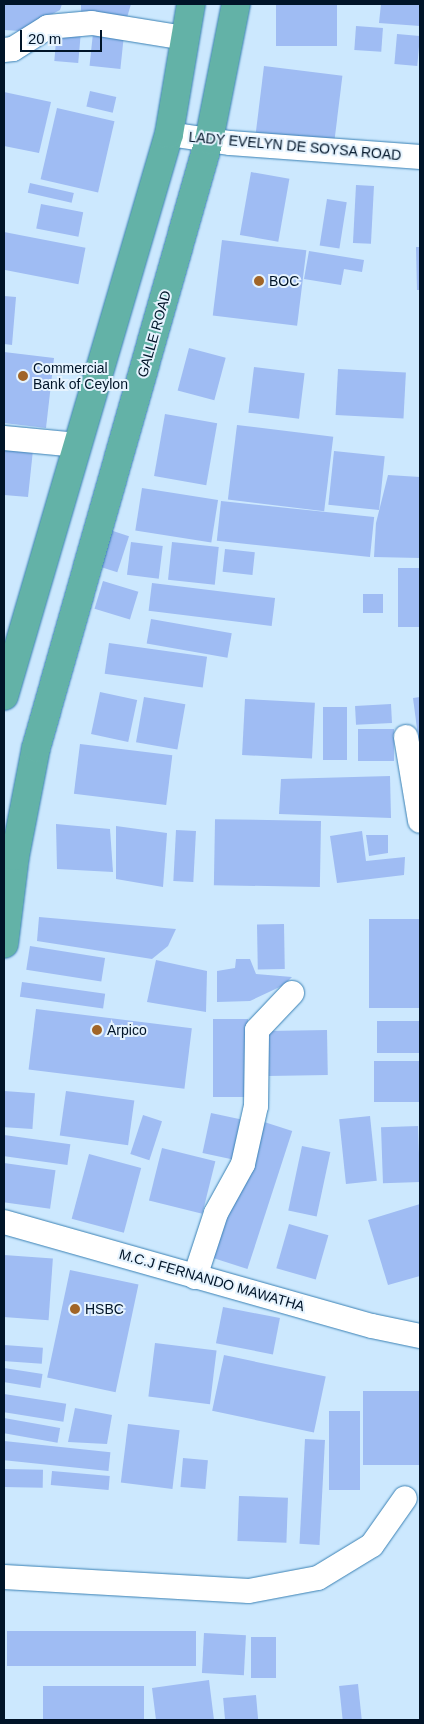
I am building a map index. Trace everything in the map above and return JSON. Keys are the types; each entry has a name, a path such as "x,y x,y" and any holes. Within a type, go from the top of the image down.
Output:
{"highway":[{"path":"4,696 169,134 191,4"},
{"name":"GALLE ROAD","path":"4,944 15,856 36,748 209,140 236,4"},
{"name":"GALLE ROAD","path":"4,830 36,748"}],"street":[{"path":"4,50 13,49 48,27 92,23 185,38"},
{"name":"LADY EVELYN DE SOYSA ROAD","path":"169,134 209,140 420,157"},
{"path":"4,438 78,445"},
{"path":"406,737 420,821"},
{"path":"195,1277 216,1213 243,1164 256,1106 257,1030 292,993"},
{"name":"M.C.J FERNANDO MAWATHA","path":"4,1222 47,1232 195,1277 420,1336"},
{"path":"4,1577 249,1591 318,1578 372,1545 405,1498"}],"building":[{"path":"4,4 62,4 60,10 20,31 4,30"},
{"path":"81,4 131,4 126,21 81,18"},
{"path":"276,4 337,4 337,46 276,46"},
{"path":"381,4 420,4 420,26 379,23"},
{"path":"356,26 383,28 381,52 354,50"},
{"path":"57,30 81,32 78,63 54,61"},
{"path":"93,33 124,36 120,69 90,66"},
{"path":"397,34 420,36 417,66 394,64"},
{"path":"264,66 342,76 334,142 256,133"},
{"path":"90,91 116,97 113,113 86,107"},
{"path":"4,92 51,102 39,153 4,146"},
{"path":"57,108 114,121 98,192 41,179"},
{"path":"251,172 289,179 278,242 240,235"},
{"path":"30,183 74,193 72,203 28,193"},
{"path":"356,185 374,186 371,244 353,243"},
{"path":"327,199 347,202 339,249 320,245"},
{"path":"41,204 83,212 78,237 36,229"},
{"path":"4,232 85,248 78,284 4,270"},
{"path":"222,240 306,250 297,326 213,315"},
{"path":"416,247 420,247 420,290 417,290"},
{"path":"309,251 364,260 362,272 344,269 341,285 304,279"},
{"path":"4,296 16,297 12,345 4,344"},
{"path":"189,348 226,358 214,400 178,391"},
{"path":"4,352 54,358 46,428 4,423"},
{"path":"254,367 305,373 299,419 248,413"},
{"path":"338,369 406,373 403,418 336,415"},
{"path":"165,414 217,423 206,485 154,476"},
{"path":"237,425 333,437 324,511 228,499"},
{"path":"4,447 33,450 28,497 4,495"},
{"path":"334,451 385,456 379,510 328,505"},
{"path":"388,475 420,477 420,558 374,557 376,523"},
{"path":"142,488 218,500 211,543 135,530"},
{"path":"221,501 374,517 370,557 217,541"},
{"path":"110,530 129,536 117,572 98,566"},
{"path":"131,542 163,546 159,579 127,575"},
{"path":"172,542 219,547 215,585 168,580"},
{"path":"225,549 255,552 252,575 223,572"},
{"path":"398,568 420,568 420,627 398,627"},
{"path":"103,581 138,592 130,620 95,609"},
{"path":"152,583 275,598 272,626 149,611"},
{"path":"363,594 383,594 383,613 363,613"},
{"path":"151,619 232,633 227,658 147,644"},
{"path":"109,643 207,657 203,687 105,674"},
{"path":"100,692 137,700 128,742 91,734"},
{"path":"144,697 185,704 177,750 136,742"},
{"path":"420,697 420,744 419,744 413,698"},
{"path":"245,699 315,703 312,759 242,755"},
{"path":"391,704 392,723 356,725 355,706"},
{"path":"323,707 347,707 347,760 323,760"},
{"path":"358,729 394,729 394,761 358,761"},
{"path":"80,744 172,755 166,805 74,794"},
{"path":"390,776 391,818 279,814 281,779"},
{"path":"215,819 321,821 320,887 214,885"},
{"path":"56,824 110,829 113,872 57,869"},
{"path":"116,826 167,833 163,887 116,879"},
{"path":"176,830 196,831 193,882 173,881"},
{"path":"362,831 366,861 405,857 404,875 337,883 330,836"},
{"path":"366,835 388,835 388,853 369,856"},
{"path":"39,917 176,929 168,946 152,959 37,941"},
{"path":"369,919 420,919 420,1008 369,1008"},
{"path":"257,924 284,924 285,969 258,969"},
{"path":"30,946 105,958 101,982 26,970"},
{"path":"236,959 250,959 256,974 292,977 284,985 250,1001 217,1002 217,971 235,968"},
{"path":"156,960 207,971 206,1012 147,1002"},
{"path":"22,982 105,994 103,1009 20,997"},
{"path":"36,1009 192,1028 184,1089 29,1070"},
{"path":"213,1019 248,1019 248,1097 213,1097"},
{"path":"377,1021 420,1021 420,1053 377,1053"},
{"path":"327,1030 328,1075 268,1076 267,1031"},
{"path":"374,1061 420,1061 420,1102 374,1102"},
{"path":"4,1091 35,1093 32,1129 4,1127"},
{"path":"66,1091 134,1101 128,1145 60,1136"},
{"path":"211,1113 240,1119 232,1159 202,1153"},
{"path":"143,1115 162,1121 149,1160 130,1154"},
{"path":"370,1116 377,1181 346,1184 339,1119"},
{"path":"258,1120 292,1131 247,1269 213,1258"},
{"path":"418,1126 420,1182 383,1183 381,1127"},
{"path":"4,1135 70,1144 67,1165 4,1156"},
{"path":"302,1146 330,1152 317,1217 288,1211"},
{"path":"162,1148 215,1161 202,1214 149,1200"},
{"path":"89,1154 141,1168 124,1233 72,1219"},
{"path":"4,1163 55,1170 50,1209 4,1202"},
{"path":"420,1204 420,1276 388,1285 368,1220"},
{"path":"289,1224 328,1235 316,1280 276,1268"},
{"path":"4,1255 53,1258 49,1320 4,1317"},
{"path":"70,1270 138,1285 116,1392 47,1378"},
{"path":"223,1307 280,1318 273,1354 216,1343"},
{"path":"155,1343 217,1351 210,1404 148,1397"},
{"path":"4,1345 43,1348 42,1364 4,1361"},
{"path":"224,1355 326,1377 314,1432 212,1411"},
{"path":"4,1368 43,1374 40,1388 4,1382"},
{"path":"363,1391 420,1391 420,1465 363,1465"},
{"path":"4,1394 66,1404 63,1422 4,1412"},
{"path":"75,1408 112,1415 107,1444 68,1442"},
{"path":"329,1411 360,1411 360,1490 329,1490"},
{"path":"4,1418 60,1428 58,1443 4,1433"},
{"path":"128,1424 180,1430 172,1489 121,1483"},
{"path":"305,1439 325,1440 319,1545 300,1544"},
{"path":"4,1441 110,1452 108,1471 4,1460"},
{"path":"183,1458 208,1460 205,1489 180,1487"},
{"path":"4,1469 43,1470 43,1488 4,1487"},
{"path":"52,1471 110,1476 109,1490 51,1485"},
{"path":"239,1496 288,1498 286,1543 237,1541"},
{"path":"7,1631 196,1631 196,1666 7,1666"},
{"path":"204,1633 246,1635 244,1675 202,1673"},
{"path":"251,1637 276,1637 276,1678 251,1678"},
{"path":"209,1680 214,1720 156,1720 152,1688"},
{"path":"358,1684 362,1720 343,1720 339,1686"},
{"path":"43,1686 144,1686 144,1720 43,1720"},
{"path":"256,1695 258,1720 225,1720 223,1698"}],"place":[{"name":"BOC","path":"259,281"},
{"name":"Commercial Bank of Ceylon","path":"23,376"},
{"name":"Arpico","path":"97,1030"},
{"name":"HSBC","path":"75,1309"}]}
